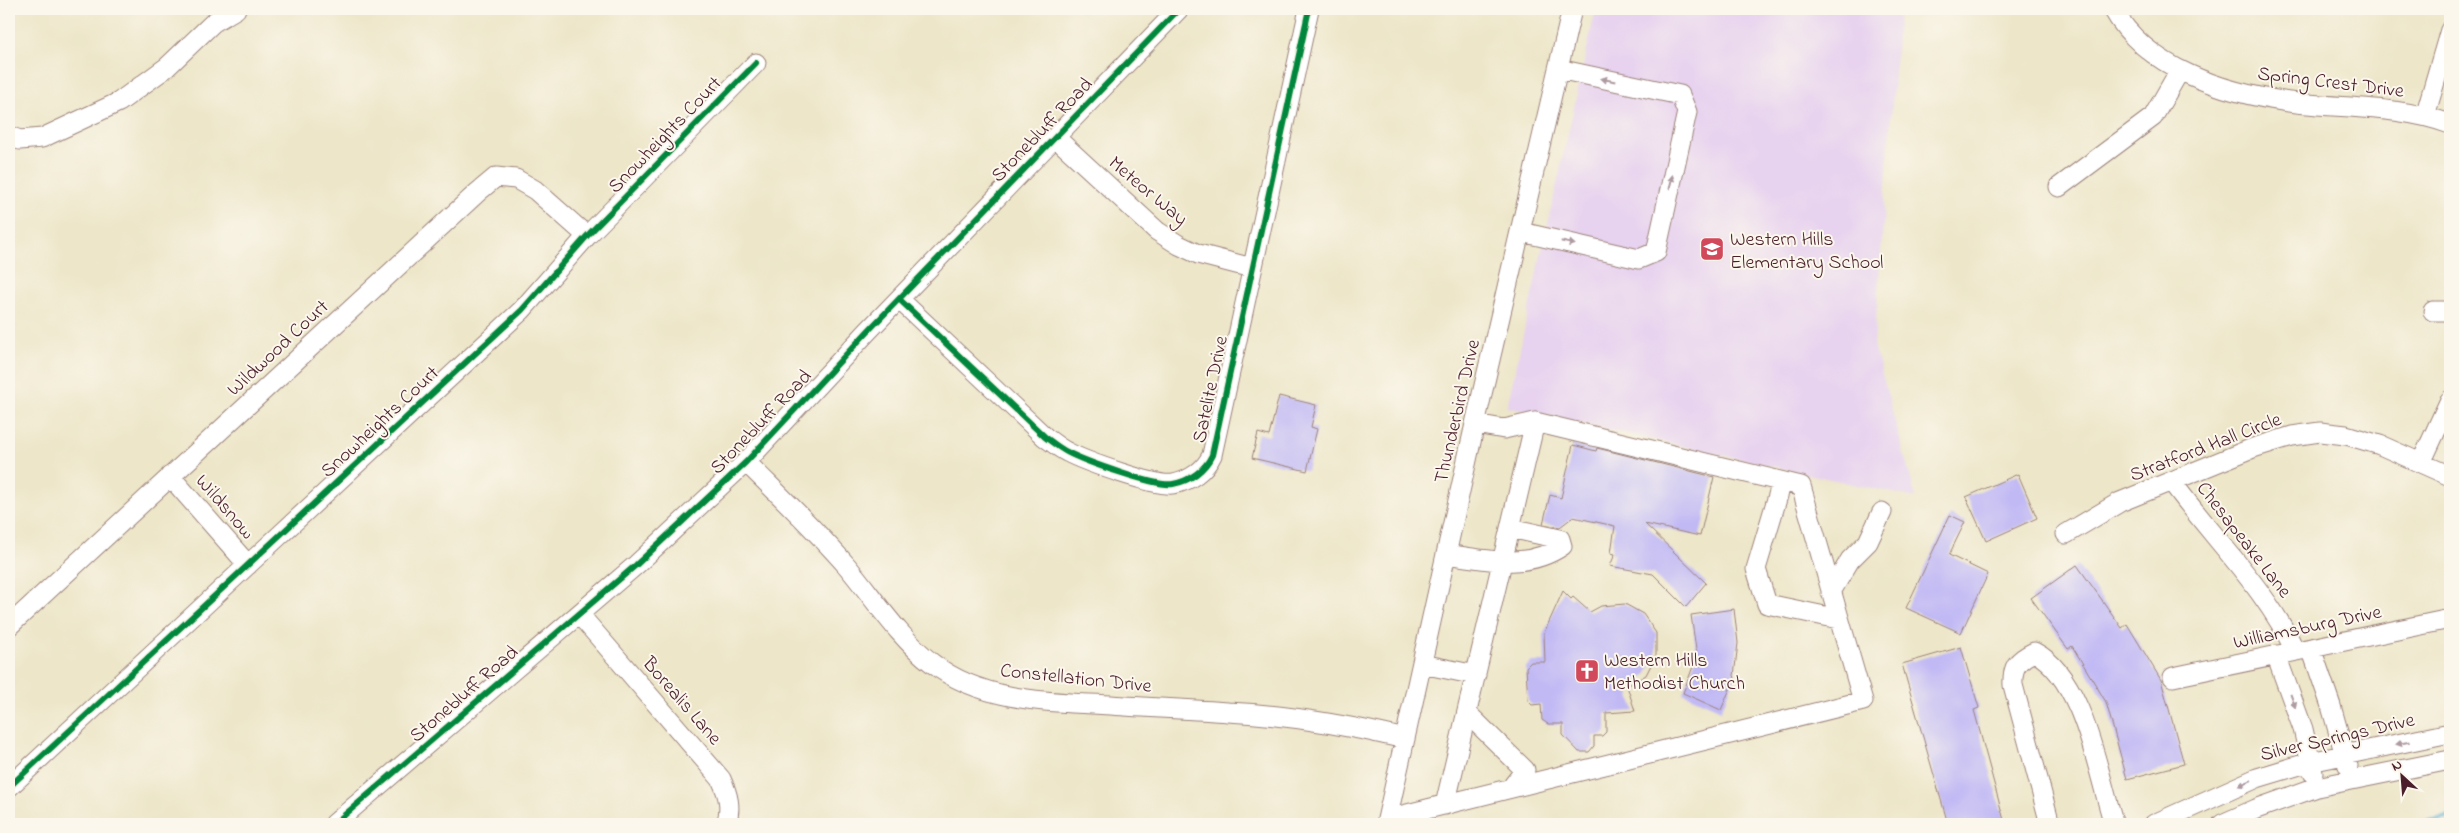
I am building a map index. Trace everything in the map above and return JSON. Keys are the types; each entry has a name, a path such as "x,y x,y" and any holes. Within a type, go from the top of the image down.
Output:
{"street":[{"path":"9,136 20,140 42,138 119,102 167,67 214,22 236,9"},
{"name":"Stonebluff Road","path":"334,824 636,565 746,462 900,298 1179,9"},
{"name":"Satelite Drive","path":"900,298 1045,437 1066,452 1103,466 1163,484 1173,484 1188,480 1200,472 1212,455 1309,9"},
{"name":"Thunderbird Drive","path":"1386,822 1475,424 1572,9"},
{"name":"Spring Crest Drive","path":"2113,9 2134,38 2150,51 2180,70 2248,94 2288,102 2385,110 2425,116 2450,124"},
{"path":"2425,116 2450,30"},
{"name":"Snowheights Court","path":"9,787 522,310 587,236 756,63"},
{"path":"1521,232 1639,259 1656,252 1686,112 1680,95 1558,69"},
{"path":"2059,187 2153,117 2180,70"},
{"name":"Meteor Way","path":"1055,137 1145,221 1164,236 1198,254 1252,268"},
{"name":"Wildwood Court","path":"9,626 496,177 516,179 535,190 587,236"},
{"path":"2421,464 2450,400"},
{"path":"1445,805 1535,422"},
{"path":"1386,822 1511,788 1863,701 1801,486 1535,422 1504,429 1475,424"},
{"name":"Stratford Hall Circle","path":"2066,534 2120,502 2252,448 2292,436 2320,432 2346,435 2380,445 2450,476"},
{"name":"Constellation Drive","path":"746,462 822,538 911,644 932,663 977,688 1008,696 1078,704 1274,716 1361,728 1405,738"},
{"name":"Wildsnow","path":"170,476 248,565"},
{"path":"1782,482 1756,569 1767,604 1839,619"},
{"name":"Chesapeake Lane","path":"2172,482 2198,518 2276,613 2303,650 2346,754 2352,779"},
{"path":"1831,592 1850,560 1868,542 1882,512"},
{"path":"1446,554 1502,563 1520,561 1553,552 1562,546 1560,539 1552,536 1510,528"},
{"name":"Borealis Lane","path":"579,614 721,779 727,792 730,807 726,824"},
{"name":"Williamsburg Drive","path":"2173,677 2450,619"},
{"path":"2050,824 2013,685 2012,670 2020,658 2034,652 2046,658 2075,698 2083,717 2114,824"},
{"path":"2276,655 2303,729 2317,787"},
{"path":"1422,664 1476,675"},
{"path":"1467,713 1525,770 1511,788"},
{"name":"Silver Springs Drive","path":"2154,824 2257,778 2310,762 2450,733"},
{"path":"2222,824 2256,809 2317,787 2450,760"}],"shaded area":[{"name":"Western Hills Elementary School","path":"1596,9 1899,9 1874,345 1916,498 1507,407"}],"building":[{"path":"1279,396 1316,405 1311,427 1317,429 1307,471 1252,458 1258,433 1269,436"},
{"path":"1573,445 1596,451 1597,448 1714,477 1700,536 1645,524 1706,583 1686,607 1653,574 1610,566 1615,554 1611,553 1615,526 1573,517 1560,527 1543,524 1550,495 1561,498"},
{"path":"2018,474 2037,518 1986,541 1966,497"},
{"path":"1950,515 1965,522 1949,555 1988,574 1961,633 1906,608"},
{"path":"2077,565 2122,628 2127,624 2161,680 2184,764 2127,779 2106,702 2072,646 2068,649 2031,598"},
{"name":"Western Hills Methodist Church","path":"1563,591 1590,612 1601,606 1625,604 1643,614 1656,633 1656,655 1646,675 1627,686 1635,711 1606,713 1606,732 1602,736 1594,736 1594,746 1589,752 1579,752 1563,735 1563,724 1548,724 1542,720 1541,704 1532,705 1528,701 1526,667 1531,662 1545,662 1544,633"},
{"path":"1734,609 1738,643 1735,677 1721,710 1683,693 1697,656 1691,615"},
{"path":"1961,647 1979,708 1974,710 2005,824 1948,824 1902,664"}],"waterway":[{"path":"2416,824 2450,817"}],"cycle path":[{"path":"334,824 636,565 746,462 868,331 1179,9"},
{"path":"899,299 1045,437 1064,450 1088,461 1152,482 1164,484 1179,483 1196,474 1212,455 1309,9"},
{"path":"9,787 522,310 587,236 756,63"}],"place":[{"name":"Western Hills Elementary School","path":"1712,249"},
{"name":"Western Hills Methodist Church","path":"1587,671"}]}
